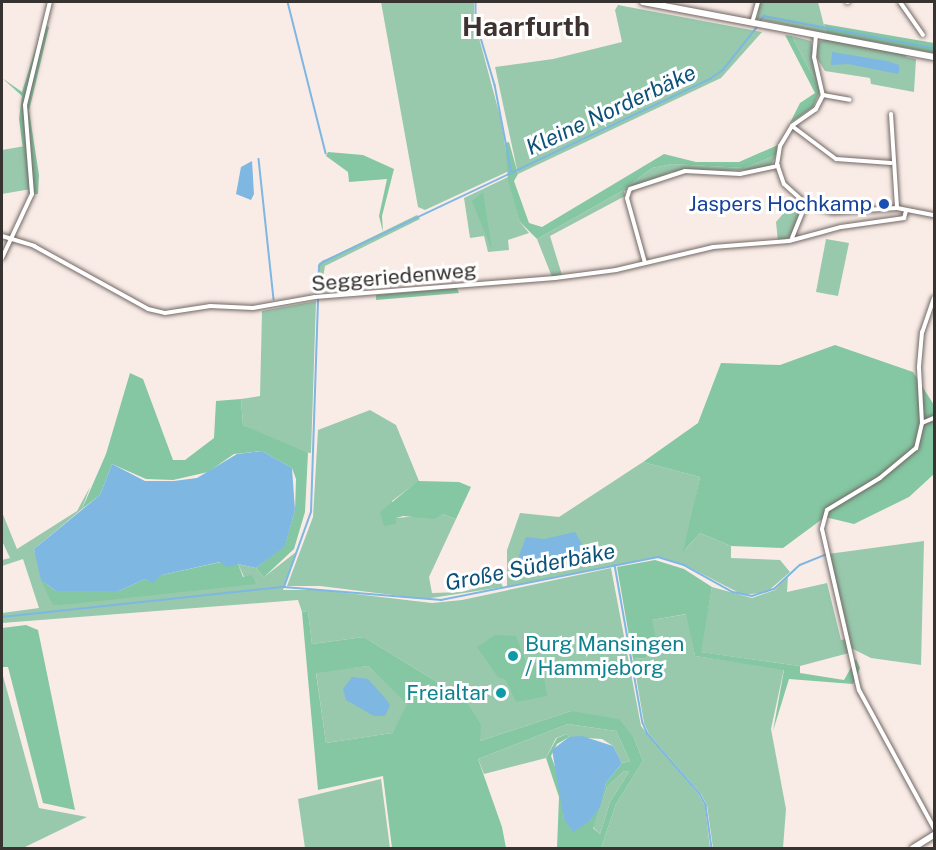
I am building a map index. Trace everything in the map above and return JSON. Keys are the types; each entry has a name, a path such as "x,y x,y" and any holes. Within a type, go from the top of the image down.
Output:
{"main road":[{"path":"643,2 934,57"},
{"path":"913,849 934,835"}],"street":[{"path":"2,258 32,194 25,105 50,2"},
{"path":"753,23 758,2"},
{"path":"900,2 923,35"},
{"path":"816,35 814,57 823,94 816,109 792,126 780,146 778,166 784,184 806,204 832,212 897,208 934,215"},
{"path":"823,94 849,100"},
{"path":"891,114 891,163 897,208"},
{"path":"792,126 836,159 891,163"},
{"path":"645,263 627,198 630,189 685,171 740,174 778,166"},
{"path":"792,238 806,204"},
{"name":"Seggeriedenweg","path":"2,236 13,238 156,312 210,306 253,308 318,297 555,279 645,263 712,247 792,238 904,218 906,211"},
{"path":"934,298 922,332 919,368 922,423 913,452 823,514 826,546 859,690 934,828"},
{"path":"922,423 934,418"}],"green space":[{"path":"381,2 474,2 474,19 501,120 509,171 425,210 418,207"},
{"path":"760,2 818,2 826,33 757,19"},
{"path":"618,5 762,32 721,78 518,174 495,67 553,59 622,42 615,10"},
{"path":"824,24 934,43 934,53 826,33"},
{"path":"43,25 49,27 29,111 39,175 38,194 29,195 19,119 22,96 2,78 22,92"},
{"path":"785,35 792,36 820,91 813,107 790,123 800,103 815,93"},
{"path":"792,36 811,41 820,91"},
{"path":"827,38 907,53 906,57 916,59 914,92 871,84 870,78 825,71 817,58 817,48 819,42"},
{"path":"509,142 518,174 514,181 529,223 542,227 664,154 696,162 739,162 778,145 776,155 744,168 672,164 652,168 622,191 537,239 519,221 508,180 505,143"},
{"path":"25,146 31,189 2,194 2,150"},
{"path":"328,152 363,155 394,169 382,216 383,232 379,216 387,179 349,182 348,172 326,156"},
{"path":"776,155 771,165 759,170 672,172 624,191 625,196 550,236 562,275 552,277 537,239 622,191 652,168 672,164 744,168"},
{"path":"508,177 519,221 529,233 508,240 509,250 488,252 484,236 470,238 464,198"},
{"path":"483,192 492,250 472,201"},
{"path":"795,200 804,208 793,236 778,242 776,222"},
{"path":"417,215 420,219 325,266 320,295 315,295 319,263"},
{"path":"826,239 849,243 838,296 816,292"},
{"path":"457,288 459,293 376,300 376,295"},
{"path":"316,301 311,453 299,452 243,425 241,399 260,396 262,311"},
{"path":"835,345 913,372 934,405 934,474 909,497 854,524 825,517 783,548 731,546 700,533 683,552 700,477 643,462 698,423 721,363 780,365"},
{"path":"130,373 143,379 173,460 185,460 214,438 216,401 241,399 243,425 308,453 305,512 294,549 264,577 256,568 285,545 295,510 296,479 292,468 262,451 234,454 208,472 173,480 146,479 112,464 100,495 82,509 106,454"},
{"path":"370,410 396,425 419,481 392,501 396,518 442,514 456,519 429,577 432,593 462,592 500,581 503,587 425,599 320,586 287,586 313,517 318,430"},
{"path":"643,462 700,477 685,550 700,533 731,546 731,558 780,560 790,572 767,592 743,595 685,565 658,557 507,587 507,550 520,513 559,517"},
{"path":"418,481 459,482 471,487 456,519 442,514 435,519 403,516 396,518 396,524 384,526 380,512"},
{"path":"90,487 82,509 34,549 53,606 244,577 238,564 256,568 264,577 296,552 283,590 321,590 432,603 462,600 611,568 641,726 699,795 705,806 710,848 601,848 616,804 643,761 634,738 571,711 480,741 465,699 364,637 312,644 308,611 302,612 298,600 2,623 2,613 39,608 23,559 2,566 2,560 10,558 2,541 2,512 17,549 77,511"},
{"path":"924,541 921,665 871,658 851,648 828,554"},
{"path":"655,560 684,569 712,587 701,652 800,666 800,673 844,680 856,659 860,668 853,684 789,679 773,731 784,670 695,656 686,614 652,620 657,644 645,658 633,659 617,567"},
{"path":"221,562 238,564 243,577 252,575 256,584 53,606 41,580 56,591 119,591 145,579 153,582 162,575"},
{"path":"788,575 787,592 827,583 841,640 846,639 849,653 800,666 700,652 712,587 752,598 775,590"},
{"path":"308,611 312,644 364,637 465,699 481,725 480,741 571,711 619,719 634,738 643,761 616,804 601,848 557,848 559,797 546,758 557,738 567,734 569,737 557,744 551,756 560,780 564,819 590,821 599,807 606,783 622,763 630,761 616,731 568,724 478,759 502,827 506,848 392,848 383,776 318,790 302,612","holes":["368,666 407,704 392,733 326,743 316,673","624,771 629,772 610,802 600,834 593,828 607,787"]},
{"path":"687,614 695,656 784,669 771,729 786,809 783,848 713,848 707,805 701,794 649,734 644,723 633,659 645,658 652,620"},
{"path":"26,625 38,630 75,810 43,803 8,667 2,667 2,628"},
{"path":"495,635 516,636 526,662 543,671 547,696 516,702 506,680 498,677 477,647"},
{"path":"368,666 408,704 392,733 326,743 316,672"},
{"path":"2,672 39,808 87,817 23,848 2,848"},
{"path":"568,724 616,731 630,761 622,763 613,746 602,739 569,737 567,734 556,738 546,758 484,774 478,759"},
{"path":"624,771 629,772 610,802 600,834 593,827 607,787"},
{"path":"381,779 390,848 305,848 298,799"}],"water":[{"path":"832,52 887,61 899,65 899,71 898,74 848,64 831,65"},
{"path":"252,161 254,194 251,200 236,194 241,167"},
{"path":"262,451 292,468 295,510 285,546 256,568 238,564 228,567 220,562 162,575 153,583 145,579 119,591 56,591 41,580 34,549 100,495 112,464 145,481 174,481 197,478 237,454"},
{"path":"575,532 582,544 578,554 523,567 517,561 526,537 544,539"},
{"path":"352,677 368,679 385,698 390,705 385,716 374,716 346,700 343,689"},
{"path":"582,736 613,746 622,763 606,783 600,807 590,821 573,832 564,819 552,750 569,737"}],"waterway":[{"path":"288,2 326,153"},
{"path":"476,2 476,21 495,85 512,173"},
{"name":"Kleine Norderbäke","path":"759,23 764,16 934,48"},
{"name":"Kleine Norderbäke","path":"318,295 319,266 323,262 710,79 723,70 757,27"},
{"path":"259,159 274,299"},
{"name":"Kleine Norderbäke","path":"284,587 311,512 318,299"},
{"name":"Große Süderbäke","path":"2,617 284,587 441,600 658,557 684,565 733,592 752,596 774,589 800,565 827,554"},
{"path":"615,565 643,723 648,734 700,794 706,805 712,848"}],"place":[{"name":"Jaspers Hochkamp","path":"884,204"},
{"name":"Burg Mansingen / Hammjeborg","path":"513,656"},
{"name":"Freialtar","path":"501,693"}],"district":[{"name":"Haarfurth","path":"526,27"}]}
